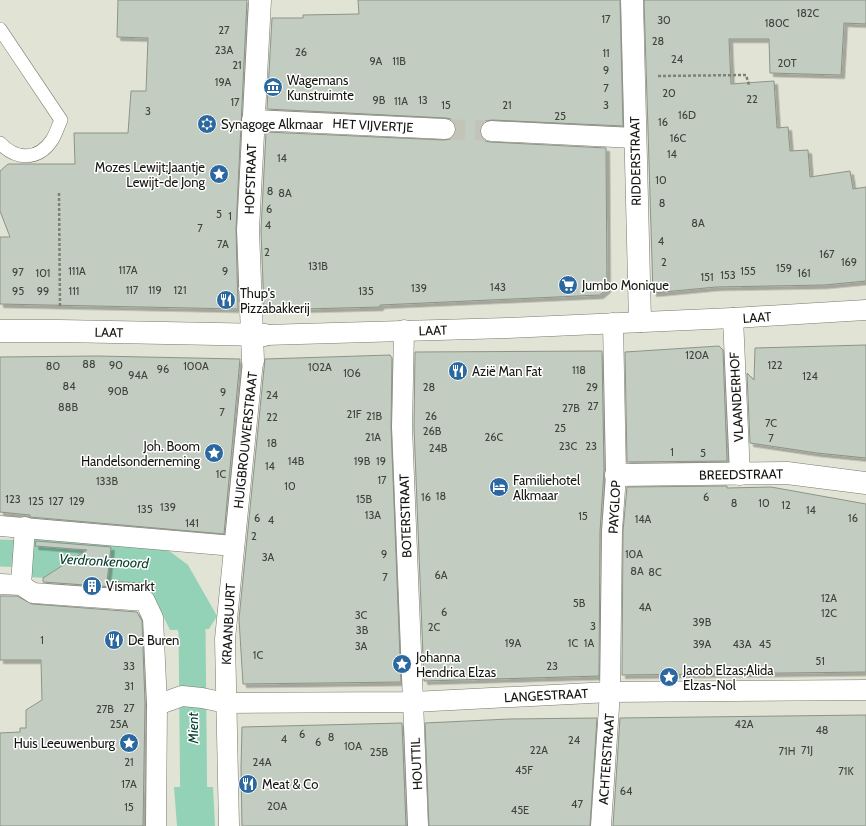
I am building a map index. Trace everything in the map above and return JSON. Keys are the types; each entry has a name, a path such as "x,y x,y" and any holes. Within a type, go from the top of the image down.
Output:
{"street":[{"name":"HOFSTRAAT","path":"258,335 248,230 252,120 260,0"},
{"name":"RIDDERSTRAAT","path":"632,0 640,321"},
{"name":"HET VIJVERTJE","path":"252,120 445,129"},
{"path":"491,131 635,138"},
{"name":"LAAT","path":"0,331 60,330 258,335 613,323 866,310"},
{"name":"VLAANDERHOF","path":"733,318 740,475"},
{"name":"PAYGLOP","path":"610,692 612,531 616,475 613,323"},
{"name":"BOTERSTRAAT","path":"404,330 402,427 413,702"},
{"name":"HUIGBROUWERSTRAAT","path":"234,546 253,361 258,335"},
{"name":"BREEDSTRAAT","path":"616,475 740,475 787,473 866,483"},
{"path":"0,526 234,546"},
{"path":"25,527 25,585"},
{"name":"KRAANBUURT","path":"226,703 226,639 234,546"},
{"path":"0,584 25,585 145,601 153,618 157,705 156,826"},
{"name":"LANGESTRAAT","path":"157,705 182,696 226,703 413,702 610,692 866,690"},
{"name":"ACHTERSTRAAT","path":"601,826 610,692"},
{"name":"HOUTTIL","path":"413,702 418,826"},
{"path":"226,703 229,826"}],"lane":[{"path":"0,29 61,120 53,139 43,150 33,155 19,156 8,151 0,143"}],"path":[{"path":"633,76 746,75 749,85"},
{"path":"59,193 60,330"}],"water":[{"path":"25,531 164,547 188,565 217,616 209,629 170,630 147,583 27,577"},
{"path":"174,787 213,787 215,826 177,826"}],"building":[{"path":"118,0 247,0 236,229 238,309 0,304 0,237 10,237 0,211 0,171 8,164 75,164 74,133 128,133 131,91 146,91 148,38 117,37"},
{"path":"358,0 620,0 623,126 492,120 485,121 480,130 481,137 485,141 490,142 606,148 607,289 600,295 380,305 380,307 264,310 261,230 266,132 444,140 451,139 456,130 455,123 451,119 446,118 267,109 272,18 303,18 303,15 359,14"},
{"path":"644,0 866,0 866,24 844,23 841,75 770,73 769,39 729,39 731,84 774,81 777,128 788,127 790,151 808,150 810,177 850,171 853,189 866,187 866,281 824,285 716,287 653,293"},
{"path":"866,345 866,458 817,453 750,443 747,373 754,380 755,348"},
{"path":"719,346 723,350 727,461 627,462 625,352"},
{"path":"602,351 604,471 600,531 599,676 424,681 414,427 415,352"},
{"path":"390,355 392,358 391,427 401,682 243,684 239,619 265,359"},
{"path":"97,356 240,359 224,534 30,517 30,515 0,512 0,357"},
{"path":"727,486 727,488 771,487 866,504 866,672 622,675 623,531 627,487"},
{"path":"36,541 111,547 107,581 142,583 142,589 43,582 43,578 87,550 35,546"},
{"path":"0,596 17,596 32,604 137,612 142,621 145,703 143,826 0,826 0,733 20,732 20,728 26,728 26,710 42,700 41,660 0,660"},
{"path":"866,715 866,826 613,826 620,718"},
{"path":"597,718 590,826 429,826 425,723 509,719"},
{"path":"402,723 406,826 242,826 242,727"}],"waterway":[{"name":"Verdronkenoord","path":"0,553 27,554 38,559 49,559"},
{"name":"Mient","path":"176,597 192,629 194,826"}],"tunnel":[{"path":"445,129 491,131"}],"place":[{"name":"Wagemans Kunstruimte","path":"273,87"},
{"name":"Synagoge Alkmaar","path":"207,124"},
{"name":"Mozes Lewijt;Jaantje Lewijt-de Jong","path":"219,174"},
{"name":"Jumbo Monique","path":"568,285"},
{"name":"Thup's Pizzabakkerij","path":"226,300"},
{"name":"Azië Man Fat","path":"458,371"},
{"name":"Joh. Boom Handelsonderneming","path":"214,453"},
{"name":"Familiehotel Alkmaar","path":"499,487"},
{"name":"Vismarkt","path":"92,586"},
{"name":"De Buren","path":"114,640"},
{"name":"Johanna Hendrica Elzas","path":"402,664"},
{"name":"Jacob Elzas;Alida Elzas-Nol","path":"669,677"},
{"name":"Huis Leeuwenburg","path":"129,743"},
{"name":"Meat & Co","path":"248,784"}]}
